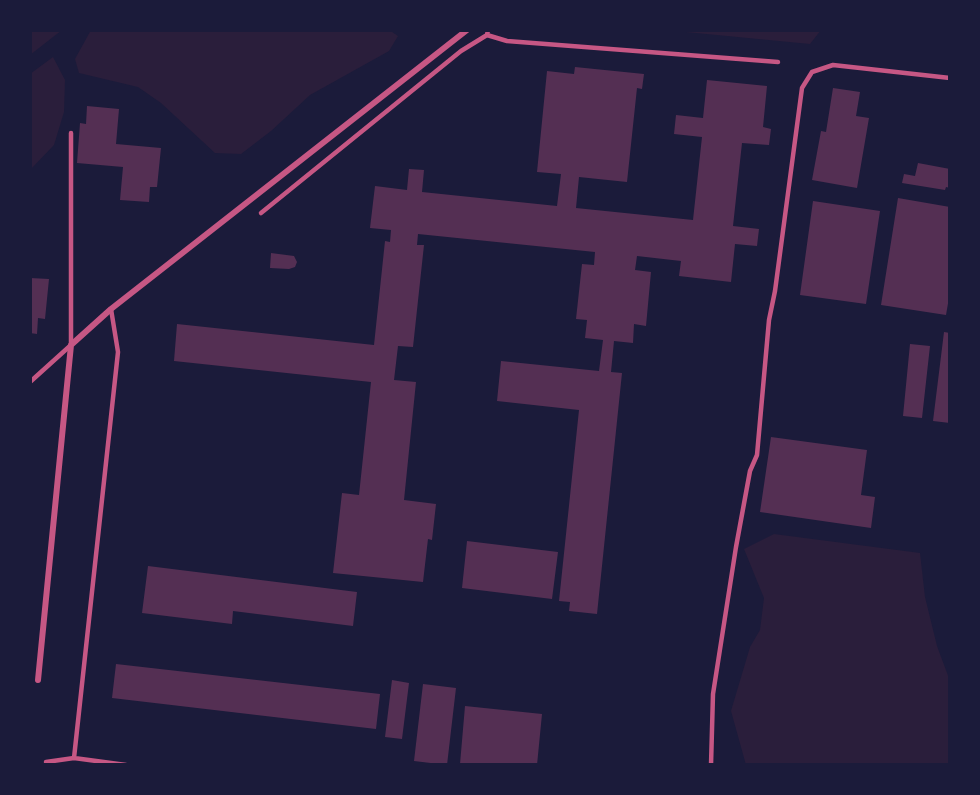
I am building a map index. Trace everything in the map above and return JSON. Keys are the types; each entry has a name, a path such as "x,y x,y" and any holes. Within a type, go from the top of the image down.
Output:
{"street":[{"path":"38,680 71,345 111,309 467,30"}],"lane":[{"path":"261,213 460,51 488,33 507,41 778,62"},
{"path":"711,765 713,694 736,547 750,471 757,455 769,321 775,291 801,88 812,72 833,65 950,78"},
{"path":"30,382 71,345 71,133"},
{"path":"74,758 118,352 111,309"},
{"path":"46,762 74,758 126,765"}],"shaded area":[{"path":"30,30 62,30 30,55"},
{"path":"91,30 389,30 398,36 389,51 310,95 271,131 241,154 215,153 161,103 138,87 79,73 75,59"},
{"path":"665,30 821,30 810,44"},
{"path":"53,57 65,80 64,112 54,145 30,170 30,74"},
{"path":"774,534 920,553 925,597 937,646 950,681 950,765 746,765 731,711 750,647 760,630 764,598 744,549"}],"building":[{"path":"575,67 644,74 642,89 637,88 627,182 579,177 576,208 693,220 702,137 674,134 676,115 703,118 707,80 767,86 763,127 771,129 769,145 742,143 733,226 759,229 757,246 735,244 731,282 679,276 681,261 637,256 635,270 651,272 646,326 634,324 633,343 614,341 611,372 622,373 597,614 569,611 570,602 559,601 579,410 497,401 501,361 599,371 603,340 585,338 587,320 576,319 582,264 594,265 595,252 418,234 417,245 424,245 413,347 398,346 394,380 416,382 404,500 436,504 432,540 428,539 423,582 333,573 342,493 359,495 371,382 174,361 177,324 374,345 385,241 390,242 391,230 370,228 375,186 407,190 409,169 424,170 422,192 557,206 561,174 537,172 547,71 574,74"},
{"path":"833,88 860,92 856,116 869,118 857,188 812,180 821,131 826,132"},
{"path":"87,106 119,109 116,144 161,148 157,187 150,187 149,202 120,200 123,167 77,163 80,123 86,124"},
{"path":"918,163 950,169 950,188 946,187 945,190 902,183 904,174 915,176"},
{"path":"898,198 950,207 950,292 946,315 881,305"},
{"path":"813,201 880,211 866,304 800,295"},
{"path":"271,253 294,256 297,262 295,267 270,268"},
{"path":"30,278 49,279 45,319 38,318 37,334 30,333"},
{"path":"944,332 950,333 950,423 933,421"},
{"path":"910,344 930,346 922,418 903,416"},
{"path":"771,437 867,450 861,495 875,497 871,528 760,512"},
{"path":"467,541 558,552 552,599 462,588"},
{"path":"148,566 357,592 353,626 233,611 232,624 142,613"},
{"path":"116,664 380,694 376,729 112,698"},
{"path":"392,680 409,683 402,739 385,737"},
{"path":"423,684 456,688 447,765 414,761"},
{"path":"465,706 542,714 537,765 460,764"}]}
